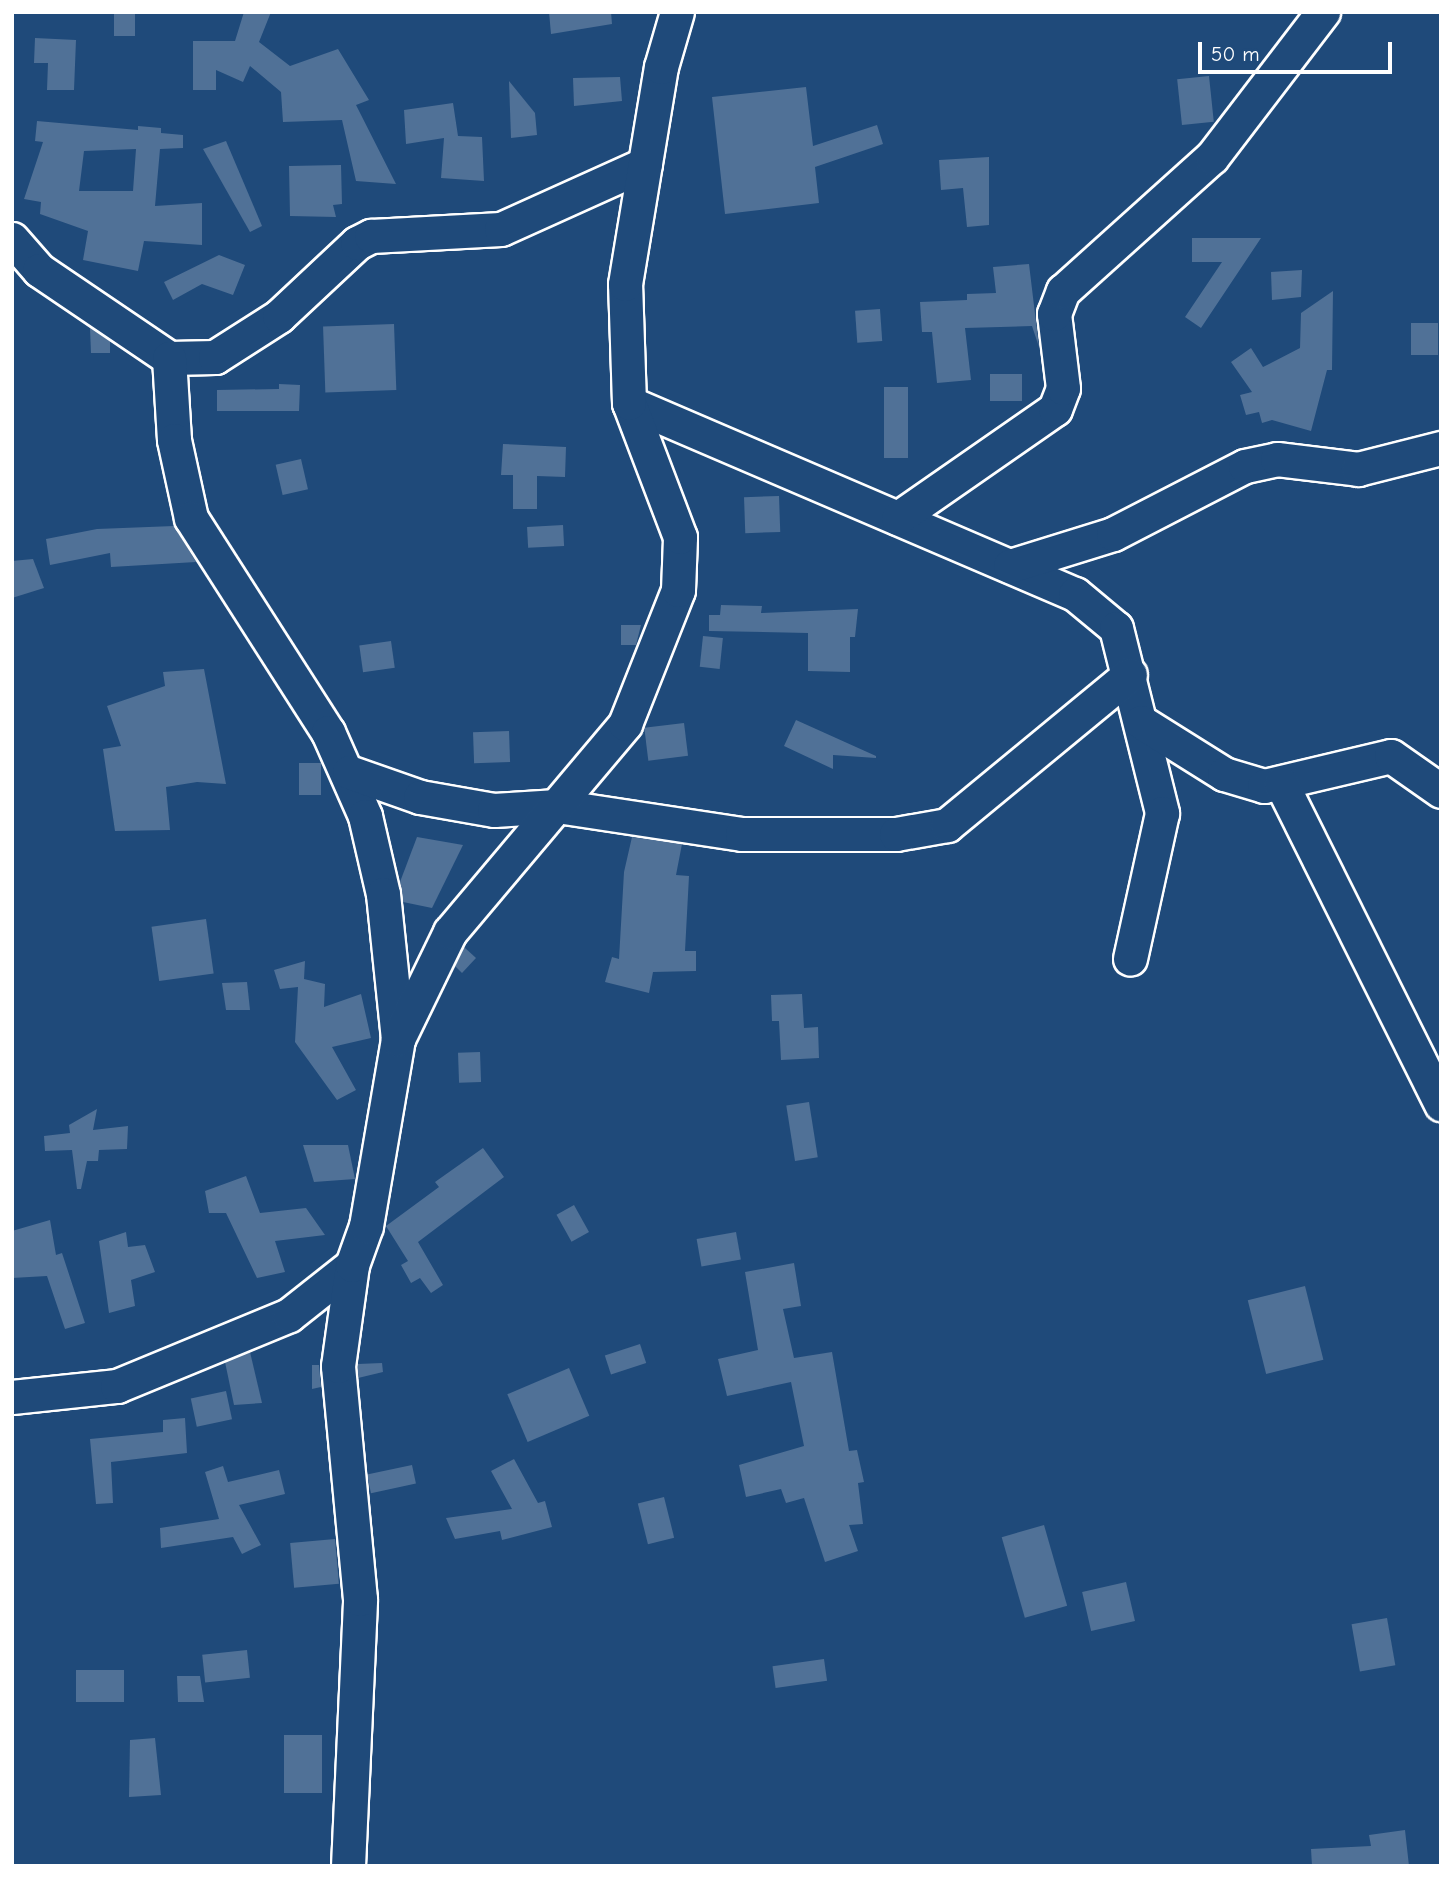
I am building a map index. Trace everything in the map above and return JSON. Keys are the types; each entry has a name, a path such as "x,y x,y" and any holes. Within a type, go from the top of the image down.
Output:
{"street":[{"path":"398,1039 450,932 625,724 678,590 680,537 629,402 625,284 662,67 677,12"},
{"path":"898,517 1055,409 1063,388 1055,314 1063,291 1212,157 1323,12"},
{"path":"12,239 39,270 169,358 215,357 279,316 358,243 371,236 501,229 645,164"},
{"path":"169,358 174,440 191,518 328,732 349,772 365,816 383,894 398,1039 369,1212 352,1265 338,1366 360,1599 348,1866"},
{"path":"629,402 1075,594 1116,628 1130,674 1162,813 1130,959"},
{"path":"1010,566 1113,534 1245,466 1277,458 1359,469 1441,448"},
{"path":"349,772 457,805 494,810 556,806 742,834 896,834 947,825 1130,674"},
{"path":"1141,722 1224,774 1264,786 1391,756 1441,791"},
{"path":"1281,783 1441,1104"},
{"path":"12,1397 117,1386 289,1315 352,1265"}],"building":[{"path":"114,12 135,12 135,36 114,36"},
{"path":"244,12 271,12 259,42 290,66 338,49 369,100 356,105 396,184 356,181 342,120 283,122 281,92 250,66 243,82 216,70 216,90 193,90 193,41 235,41"},
{"path":"549,12 611,12 612,24 551,34"},
{"path":"35,38 76,40 74,90 47,90 48,63 34,63"},
{"path":"1209,76 1214,122 1182,125 1177,79"},
{"path":"620,77 622,101 574,106 573,78"},
{"path":"509,81 535,113 537,135 511,138"},
{"path":"806,87 813,146 877,125 883,144 815,167 819,203 725,214 712,97"},
{"path":"453,103 458,136 482,137 484,181 441,178 444,138 406,144 404,110"},
{"path":"37,121 138,130 138,126 161,128 161,133 183,135 183,148 160,149 155,206 202,203 202,245 144,241 138,271 83,260 88,231 40,214 41,202 24,199 43,142 35,141","holes":["136,149 133,191 79,191 84,151"]},
{"path":"226,141 262,226 250,232 203,149"},
{"path":"989,157 989,225 967,227 963,188 941,190 939,160"},
{"path":"341,165 342,204 333,205 336,217 290,216 289,166"},
{"path":"1192,238 1261,238 1201,328 1185,317 1222,262 1192,262"},
{"path":"219,255 245,265 233,295 202,284 173,300 164,282"},
{"path":"1029,264 1039,347 1032,326 965,328 971,380 937,383 932,332 922,332 920,302 967,300 967,294 996,293 993,267"},
{"path":"1302,270 1301,297 1272,300 1271,272"},
{"path":"1333,291 1332,370 1327,370 1311,431 1272,420 1262,423 1259,412 1246,415 1240,395 1252,392 1231,362 1251,348 1263,367 1300,348 1301,313"},
{"path":"880,309 882,341 857,343 855,311"},
{"path":"1411,323 1438,323 1438,355 1411,355"},
{"path":"394,324 396,390 325,392 323,326"},
{"path":"90,328 110,341 110,353 91,353"},
{"path":"990,374 1022,374 1022,401 990,401"},
{"path":"279,384 300,385 299,411 217,411 217,390 279,389"},
{"path":"884,387 908,387 908,458 884,458"},
{"path":"503,444 566,447 565,477 537,476 537,509 513,509 513,475 501,475"},
{"path":"301,459 308,489 283,495 276,465"},
{"path":"779,496 780,532 745,533 744,497"},
{"path":"563,525 564,546 528,548 527,527"},
{"path":"174,526 196,562 111,567 110,553 50,565 46,539 97,529"},
{"path":"33,559 44,588 12,598 12,561"},
{"path":"721,605 762,606 761,613 858,609 855,637 850,637 850,672 808,671 808,633 709,631 709,615 720,615"},
{"path":"621,625 641,625 636,645 621,645"},
{"path":"703,636 723,638 720,669 700,667"},
{"path":"391,641 395,668 363,672 359,645"},
{"path":"204,669 226,784 197,782 166,787 170,830 115,831 103,749 121,746 107,706 165,686 163,672"},
{"path":"796,720 876,758 833,755 833,769 784,746"},
{"path":"684,723 688,756 648,761 644,728"},
{"path":"509,731 510,762 474,763 473,732"},
{"path":"299,763 321,763 321,795 299,795"},
{"path":"417,837 463,845 432,908 403,902 400,882"},
{"path":"632,837 682,844 676,875 689,876 685,951 696,951 696,971 653,972 649,993 605,982 612,957 619,959 624,872"},
{"path":"206,919 214,973 159,981 152,927"},
{"path":"464,947 476,958 462,973 455,966"},
{"path":"305,961 304,979 325,984 324,1007 361,994 371,1038 332,1047 356,1090 337,1100 295,1042 298,987 280,989 274,970"},
{"path":"247,982 250,1010 226,1010 222,983"},
{"path":"802,994 804,1028 818,1027 819,1058 781,1060 779,1021 772,1021 771,995"},
{"path":"480,1052 481,1082 459,1083 458,1053"},
{"path":"809,1102 818,1157 795,1161 786,1106"},
{"path":"97,1109 93,1130 128,1126 127,1149 99,1150 98,1161 87,1161 81,1189 77,1189 72,1150 45,1151 44,1136 70,1133 69,1125"},
{"path":"303,1145 348,1145 355,1179 314,1182"},
{"path":"483,1148 504,1177 418,1242 443,1285 431,1293 420,1278 411,1283 401,1265 408,1261 386,1226 439,1187 435,1182"},
{"path":"246,1176 260,1213 306,1208 325,1235 275,1241 285,1272 257,1278 226,1213 209,1213 205,1191"},
{"path":"574,1205 589,1232 572,1242 557,1215"},
{"path":"50,1220 56,1255 62,1253 85,1323 65,1329 47,1276 12,1278 12,1231"},
{"path":"126,1232 128,1247 145,1245 155,1272 131,1280 135,1306 109,1313 99,1241"},
{"path":"736,1232 741,1260 701,1267 697,1239"},
{"path":"794,1263 801,1306 783,1309 794,1358 832,1352 849,1451 857,1450 864,1482 858,1483 863,1524 849,1525 858,1551 825,1562 804,1498 786,1503 781,1489 746,1497 739,1465 804,1446 791,1382 727,1396 718,1359 758,1350 745,1272"},
{"path":"1305,1286 1323,1360 1266,1374 1248,1300"},
{"path":"640,1344 646,1363 611,1374 605,1355"},
{"path":"250,1352 262,1403 234,1405 225,1362"},
{"path":"382,1363 383,1372 358,1378 358,1364"},
{"path":"312,1365 319,1365 321,1387 312,1389"},
{"path":"569,1368 589,1416 528,1442 507,1394"},
{"path":"226,1391 232,1419 197,1427 191,1398"},
{"path":"185,1418 187,1453 111,1462 113,1503 96,1504 90,1439 163,1432 163,1420"},
{"path":"514,1459 538,1503 545,1501 552,1527 502,1540 500,1531 455,1539 446,1518 512,1509 491,1471"},
{"path":"412,1465 416,1484 371,1493 367,1475"},
{"path":"223,1466 228,1482 279,1470 285,1494 239,1505 261,1545 242,1554 233,1537 161,1548 160,1528 219,1519 205,1472"},
{"path":"664,1497 674,1538 648,1544 638,1504"},
{"path":"1044,1525 1067,1606 1025,1618 1002,1537"},
{"path":"335,1539 339,1584 294,1588 290,1543"},
{"path":"1126,1582 1135,1621 1091,1631 1082,1592"},
{"path":"1387,1618 1395,1665 1360,1672 1352,1624"},
{"path":"247,1650 250,1678 205,1683 202,1655"},
{"path":"824,1659 827,1681 776,1688 773,1666"},
{"path":"76,1670 124,1670 124,1702 76,1702"},
{"path":"177,1676 200,1676 204,1702 178,1702"},
{"path":"284,1735 322,1735 322,1793 284,1793"},
{"path":"155,1738 161,1795 129,1797 130,1740"},
{"path":"1405,1830 1409,1866 1312,1866 1311,1849 1371,1846 1369,1835"}]}
